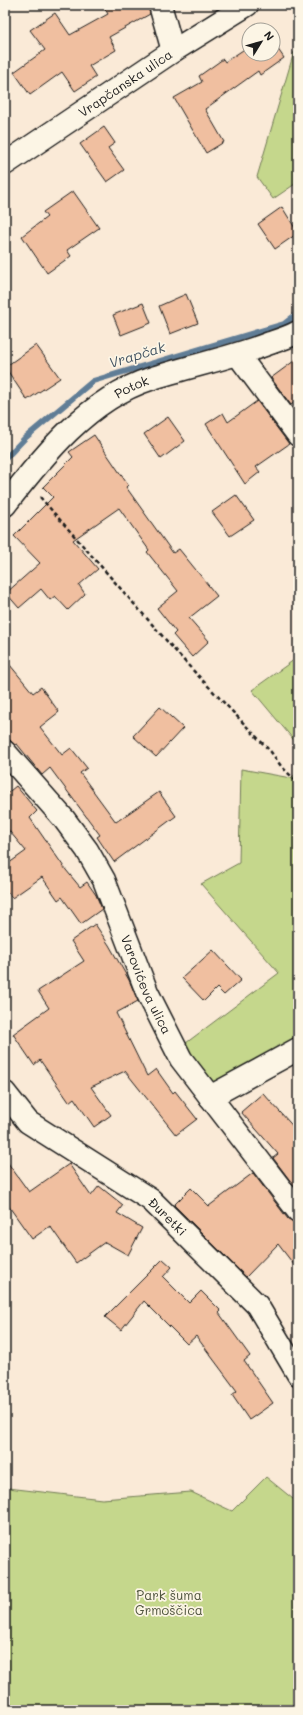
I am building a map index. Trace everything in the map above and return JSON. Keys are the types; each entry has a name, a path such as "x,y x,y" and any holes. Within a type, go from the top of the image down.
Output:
{"street":[{"path":"160,5 173,51"},
{"name":"Vrapčanska ulica","path":"5,164 173,51 247,5"},
{"name":"Potok","path":"5,505 43,456 73,427 116,394 149,379 238,356 298,332"},
{"path":"238,356 298,435"},
{"name":"Varovićeva ulica","path":"5,752 64,819 86,850 104,880 147,992 181,1059 298,1211"},
{"path":"210,1097 298,1049"},
{"name":"Đuretki","path":"5,1093 28,1122 151,1200 256,1305 298,1374"}],"path":[{"path":"25,480 187,664 260,740 281,766 298,783"}],"green space":[{"path":"294,52 298,56 298,182 273,199 257,177"},
{"path":"298,657 298,745 252,690"},
{"path":"241,769 291,778 298,772 298,1042 219,1087 211,1083 182,1046 279,973 201,884 239,863"},
{"name":"Park šuma Grmoščica","path":"266,1477 298,1503 298,1710 5,1710 5,1545 8,1488 102,1499 191,1492 232,1511"}],"building":[{"path":"103,5 148,5 150,14 109,37 116,50 89,66 96,77 75,91 62,72 30,95 14,72 45,50 30,30 55,13 70,35 108,14"},
{"path":"241,51 241,62 278,62 260,75 258,71 205,109 224,142 206,153 174,98 202,82 199,76 223,59 225,62"},
{"path":"104,127 115,143 108,148 124,170 107,182 80,144"},
{"path":"73,191 99,228 67,250 71,256 47,273 22,236 47,217 43,212"},
{"path":"282,207 298,233 275,249 258,224"},
{"path":"186,294 198,323 170,334 159,306"},
{"path":"143,303 151,323 121,335 113,315"},
{"path":"36,345 60,378 27,400 5,367"},
{"path":"298,358 298,400 291,405 271,378"},
{"path":"257,401 289,444 256,467 260,472 245,484 206,424 223,413 228,422"},
{"path":"168,417 185,441 161,459 144,434"},
{"path":"94,435 128,485 126,487 173,553 179,549 217,596 189,618 209,641 192,657 173,635 176,632 157,608 178,591 147,552 149,550 119,508 73,540 98,569 79,585 85,594 68,610 55,596 50,600 41,589 19,608 6,593 40,563 14,536 53,497 43,487 73,457 69,452"},
{"path":"236,495 254,520 230,536 212,512"},
{"path":"5,659 33,693 41,687 59,712 40,727 62,755 71,748 87,768 80,773 116,822 159,792 176,816 114,862 97,837 100,835 50,768 42,775 17,744 15,745 5,735"},
{"path":"160,707 183,728 156,757 133,736"},
{"path":"16,786 37,811 30,818 66,870 80,887 87,882 96,895 102,909 81,924 62,897 58,900 42,877 12,898 5,888 5,866 26,851 5,826 5,795"},
{"path":"95,924 129,980 138,1001 116,1013 147,1076 156,1069 173,1093 175,1091 197,1119 176,1135 125,1071 91,1087 111,1115 94,1127 74,1098 69,1102 40,1060 34,1065 13,1034 49,1008 38,991 84,961 71,941"},
{"path":"213,950 241,980 224,995 217,988 204,1001 182,978"},
{"path":"263,1093 298,1132 298,1191 273,1158 278,1154 241,1112"},
{"path":"5,1159 29,1192 69,1164 91,1196 99,1186 123,1205 117,1213 142,1228 128,1255 105,1242 76,1263 50,1226 32,1239 5,1201"},
{"path":"253,1173 288,1219 298,1223 298,1270 278,1244 246,1277 174,1205 191,1188 209,1206"},
{"path":"163,1259 172,1267 163,1277 189,1303 201,1291 221,1311 219,1313 250,1356 244,1361 273,1403 249,1420 232,1395 237,1391 196,1336 187,1344 144,1301 121,1330 105,1317"}],"waterway":[{"name":"Vrapčak","path":"5,459 25,438 93,381 284,324 298,313"}]}
